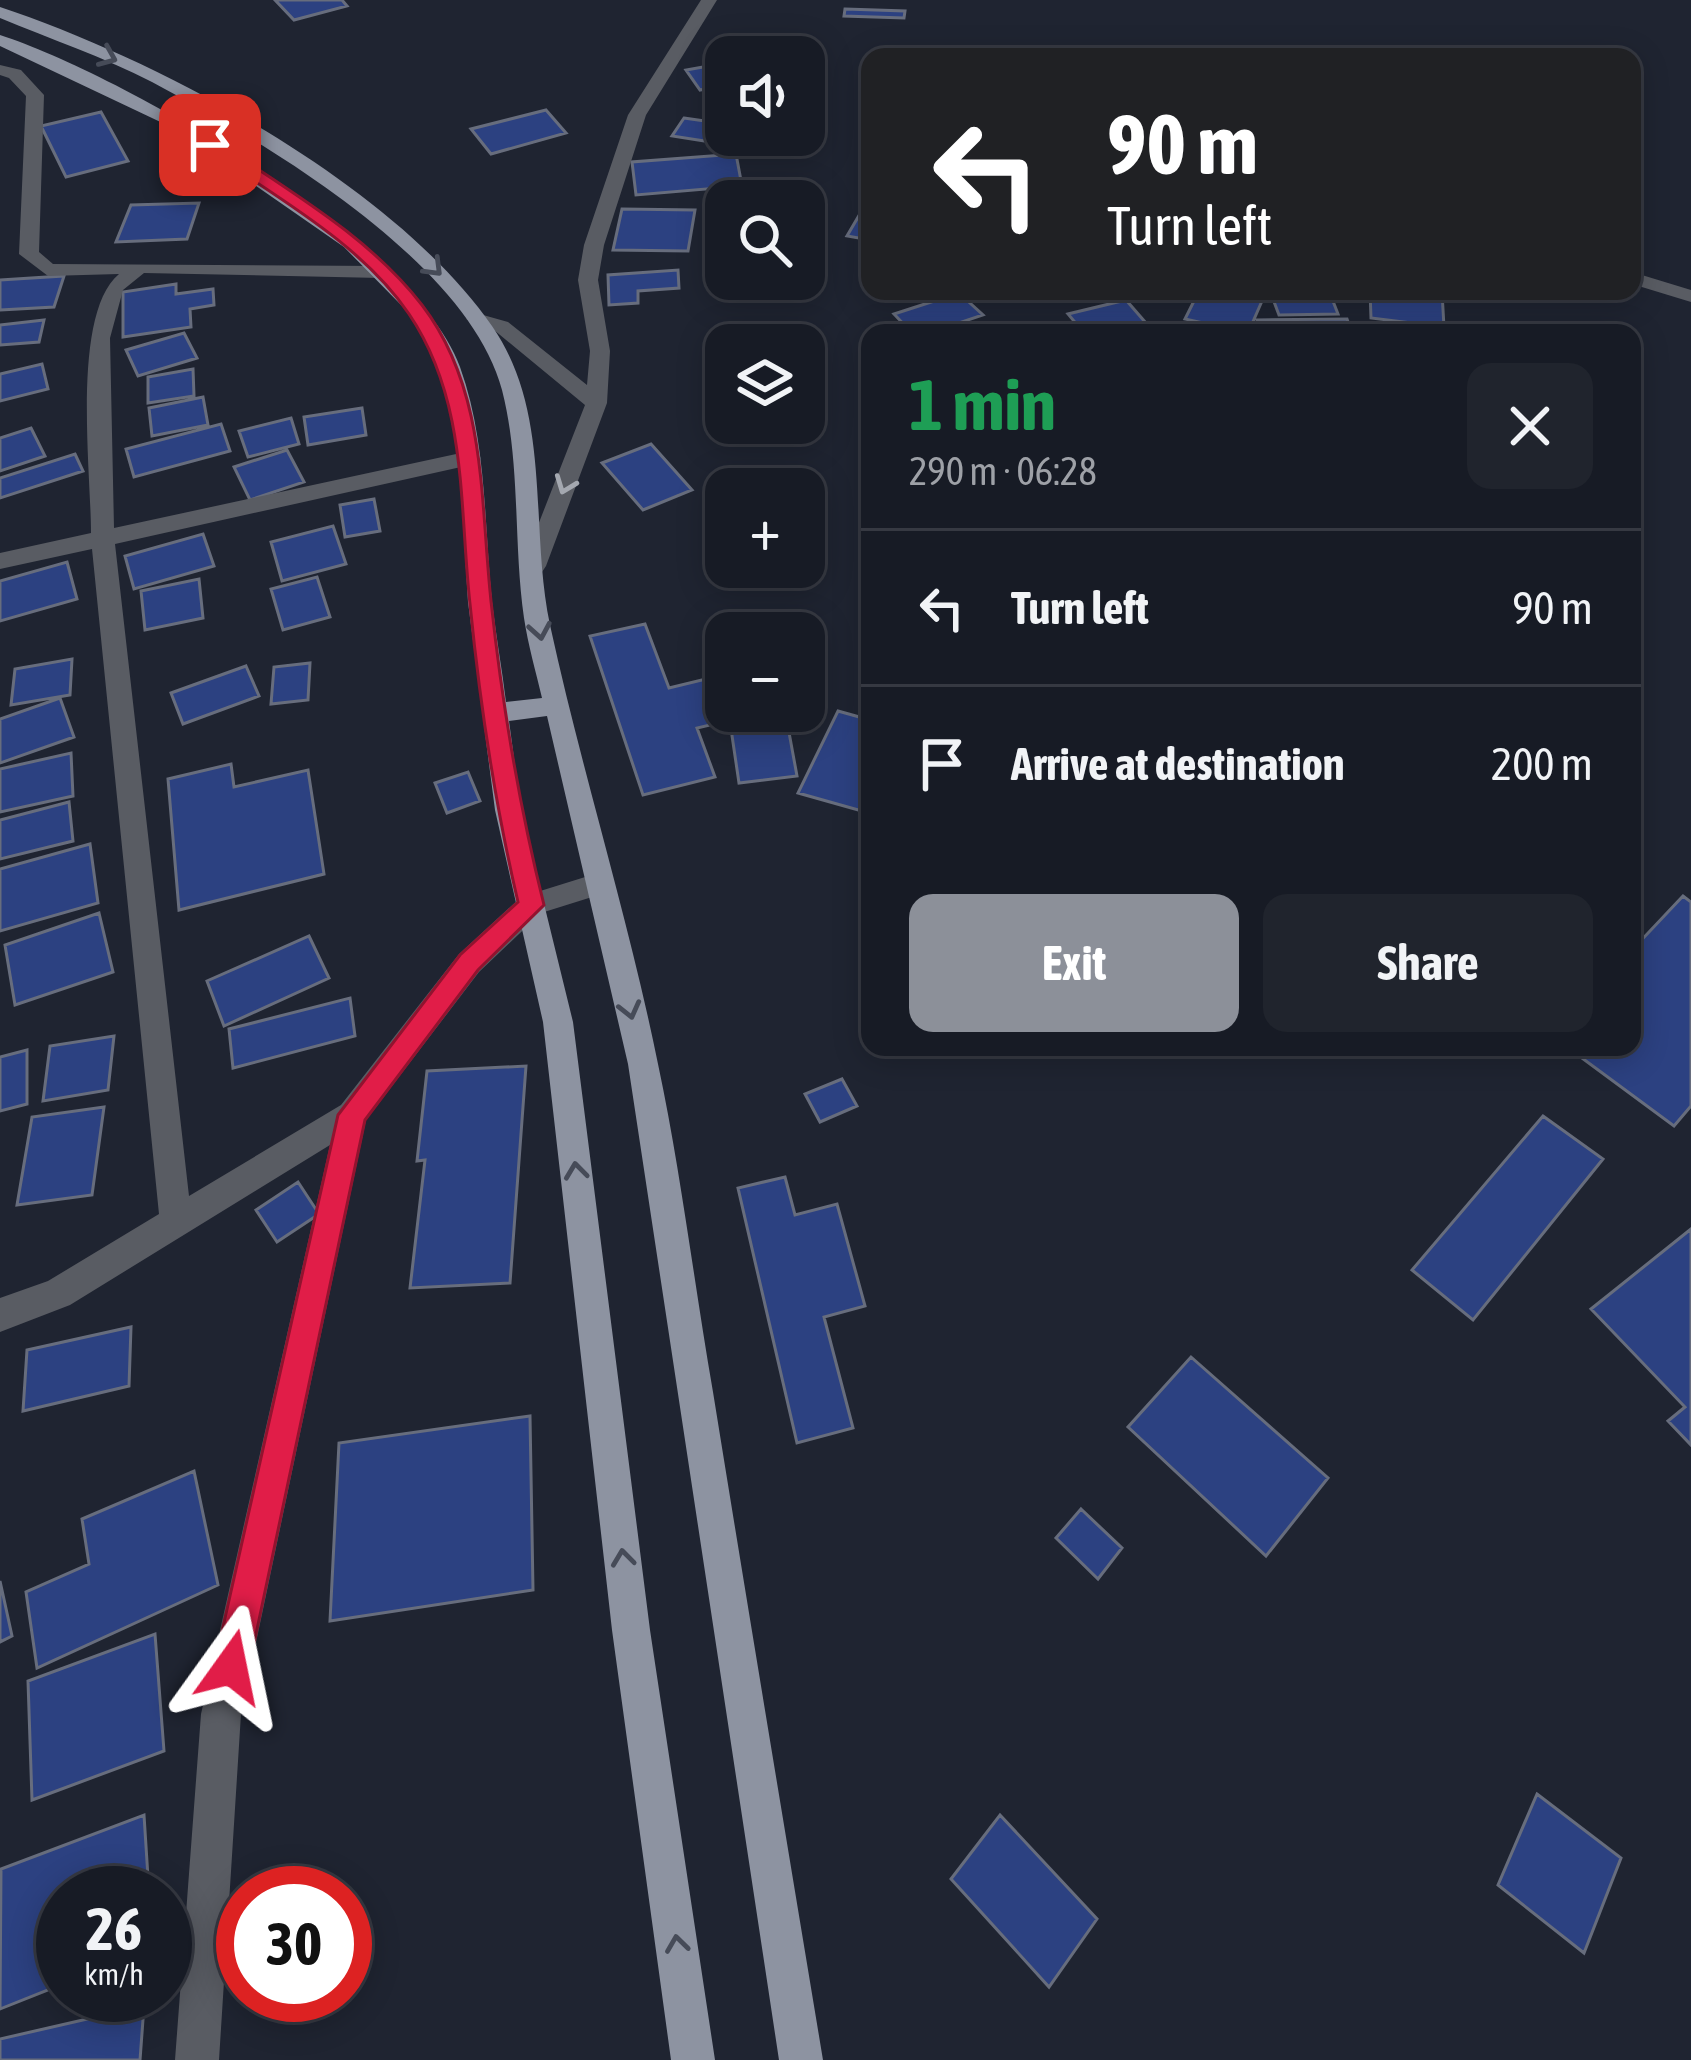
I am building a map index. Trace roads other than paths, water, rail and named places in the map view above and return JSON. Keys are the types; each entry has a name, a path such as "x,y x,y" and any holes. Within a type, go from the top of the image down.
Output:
{"main road":[{"path":"0,12 155,76 294,159 437,268 476,319 512,387 524,457 536,618 644,1064 801,2060"},
{"path":"0,40 177,122 351,243 414,307 449,364 470,458 480,602 508,810 558,1022 631,1630 693,2060"},
{"path":"495,713 555,706"}],"street":[{"path":"534,566 596,403 600,351 588,280 594,244 637,115 709,0"},
{"path":"0,70 15,74 35,95 28,254 48,270 380,272"},
{"path":"139,267 114,288 100,338 103,542 176,1224"},
{"path":"1641,281 1691,296"},
{"path":"476,319 501,326 596,403"},
{"path":"0,561 470,458"},
{"path":"0,1315 58,1293 352,1115 469,962 531,905 598,884"},
{"path":"197,2060 221,1714 352,1115"}]}
